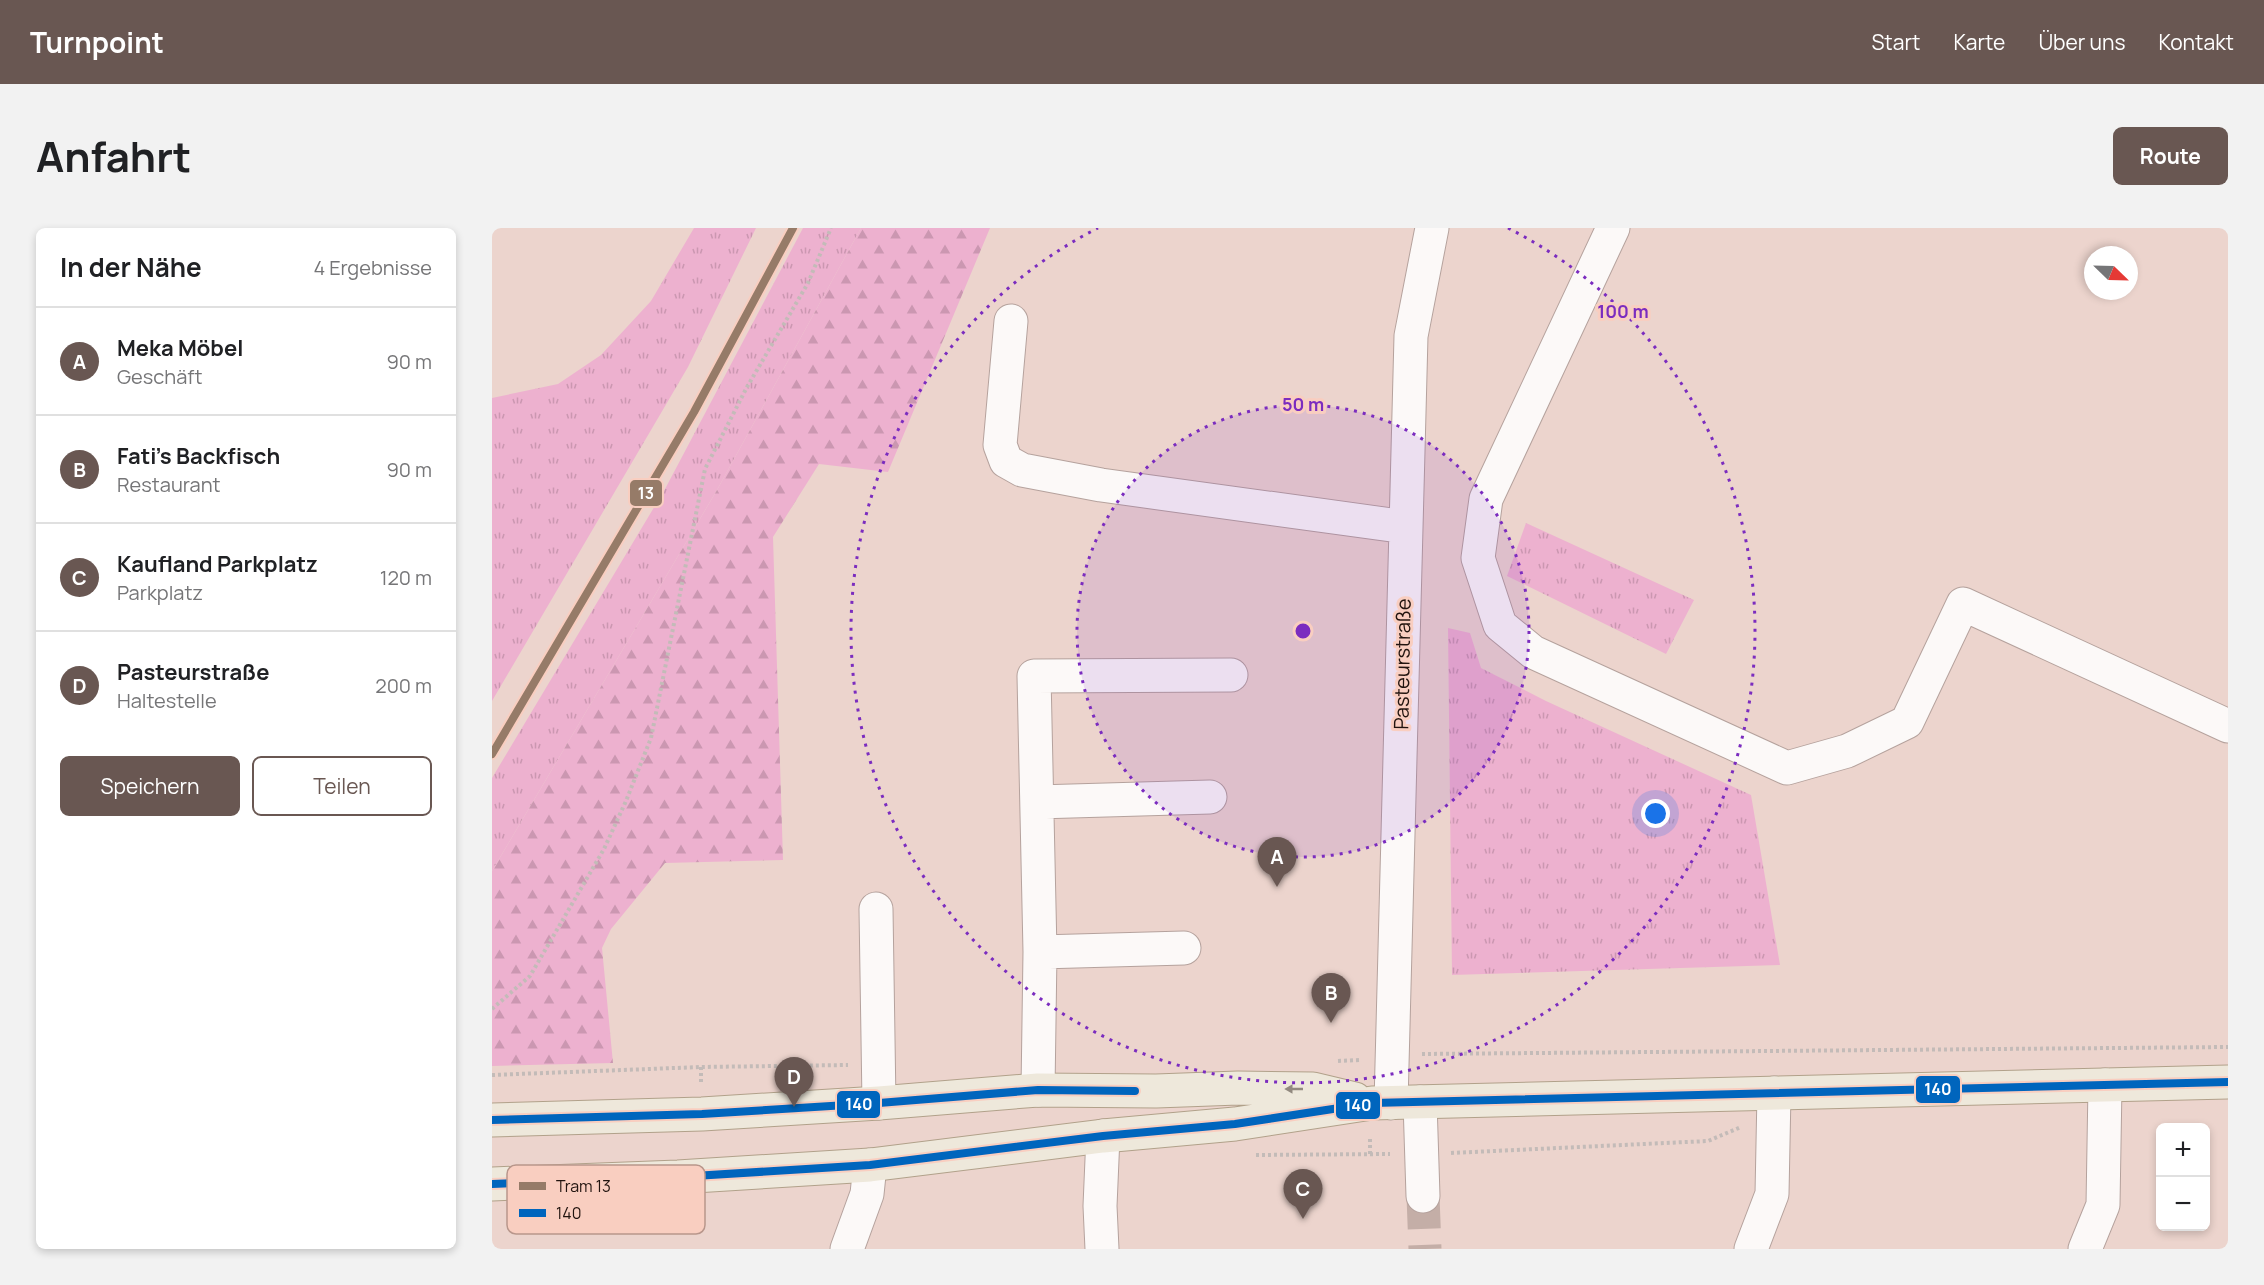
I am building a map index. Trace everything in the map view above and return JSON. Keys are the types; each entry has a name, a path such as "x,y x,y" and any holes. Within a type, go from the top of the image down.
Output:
{"main road":[{"path":"705,1174 870,1165 1103,1136 1235,1124 1394,1103 1774,1106 2105,1085 2228,1082"},
{"path":"492,1120 702,1114 1038,1090 1313,1089 1394,1103"},
{"path":"492,1184 507,1183"}],"street":[{"name":"Pasteurstraße","path":"1423,1196 1421,1154 1394,1103 1392,1057 1411,336 1432,228"},
{"path":"1613,228 1486,499 1478,558 1500,625 1533,652 1787,768 1847,751 1907,722 1963,604 2228,726"},
{"path":"1011,321 1000,445 1006,461 1022,470 1101,485 1406,527"},
{"path":"1038,1090 1040,952 1034,676 1231,675"},
{"path":"1037,802 1210,797"},
{"path":"876,909 879,1103"},
{"path":"1040,952 1184,948"},
{"path":"2085,1249 2103,1205 2105,1085"},
{"path":"1751,1249 1772,1194 1774,1106"},
{"path":"1102,1249 1103,1136"},
{"path":"847,1249 867,1194 870,1165"}],"path":[{"path":"492,1009 530,976 604,849 626,801 651,738 705,469 747,387 808,283 831,228"},
{"path":"1336,1061 1439,1054 2228,1047"},
{"path":"492,1075 701,1067 879,1065"},
{"path":"1246,1155 1421,1154 1708,1141 1758,1120 1774,1106"}],"green space":[{"path":"694,228 756,228 688,367 492,701 492,398 558,384 601,355 651,301"},
{"path":"803,228 861,228 717,490 492,871 492,778 665,489"},
{"path":"861,228 990,228 888,472 819,464 773,537 783,860 665,863 611,929 602,948 613,1063 492,1066 492,871 717,490"},
{"path":"1526,523 1694,600 1666,654 1507,576"},
{"path":"1448,628 1470,633 1481,668 1546,701 1751,795 1780,965 1452,975"}],"tunnel":[{"path":"1423,1196 1425,1249"}],"tram line":[{"name":"13","path":"492,754 694,412 793,228"}],"transit line":[{"name":"140","path":"705,1175 870,1165 1103,1136 1235,1124 1372,1103 2228,1082"},
{"name":"140","path":"492,1120 702,1114 1038,1090 1135,1091"},
{"name":"140","path":"492,1184 507,1183"}],"place":[{"name":"Meka Möbel","path":"1277,887"},
{"name":"Fati's Backfisch","path":"1331,1023"},
{"name":"Pasteurstraße","path":"794,1107"},
{"name":"Kaufland Parkplatz","path":"1303,1219"}]}
